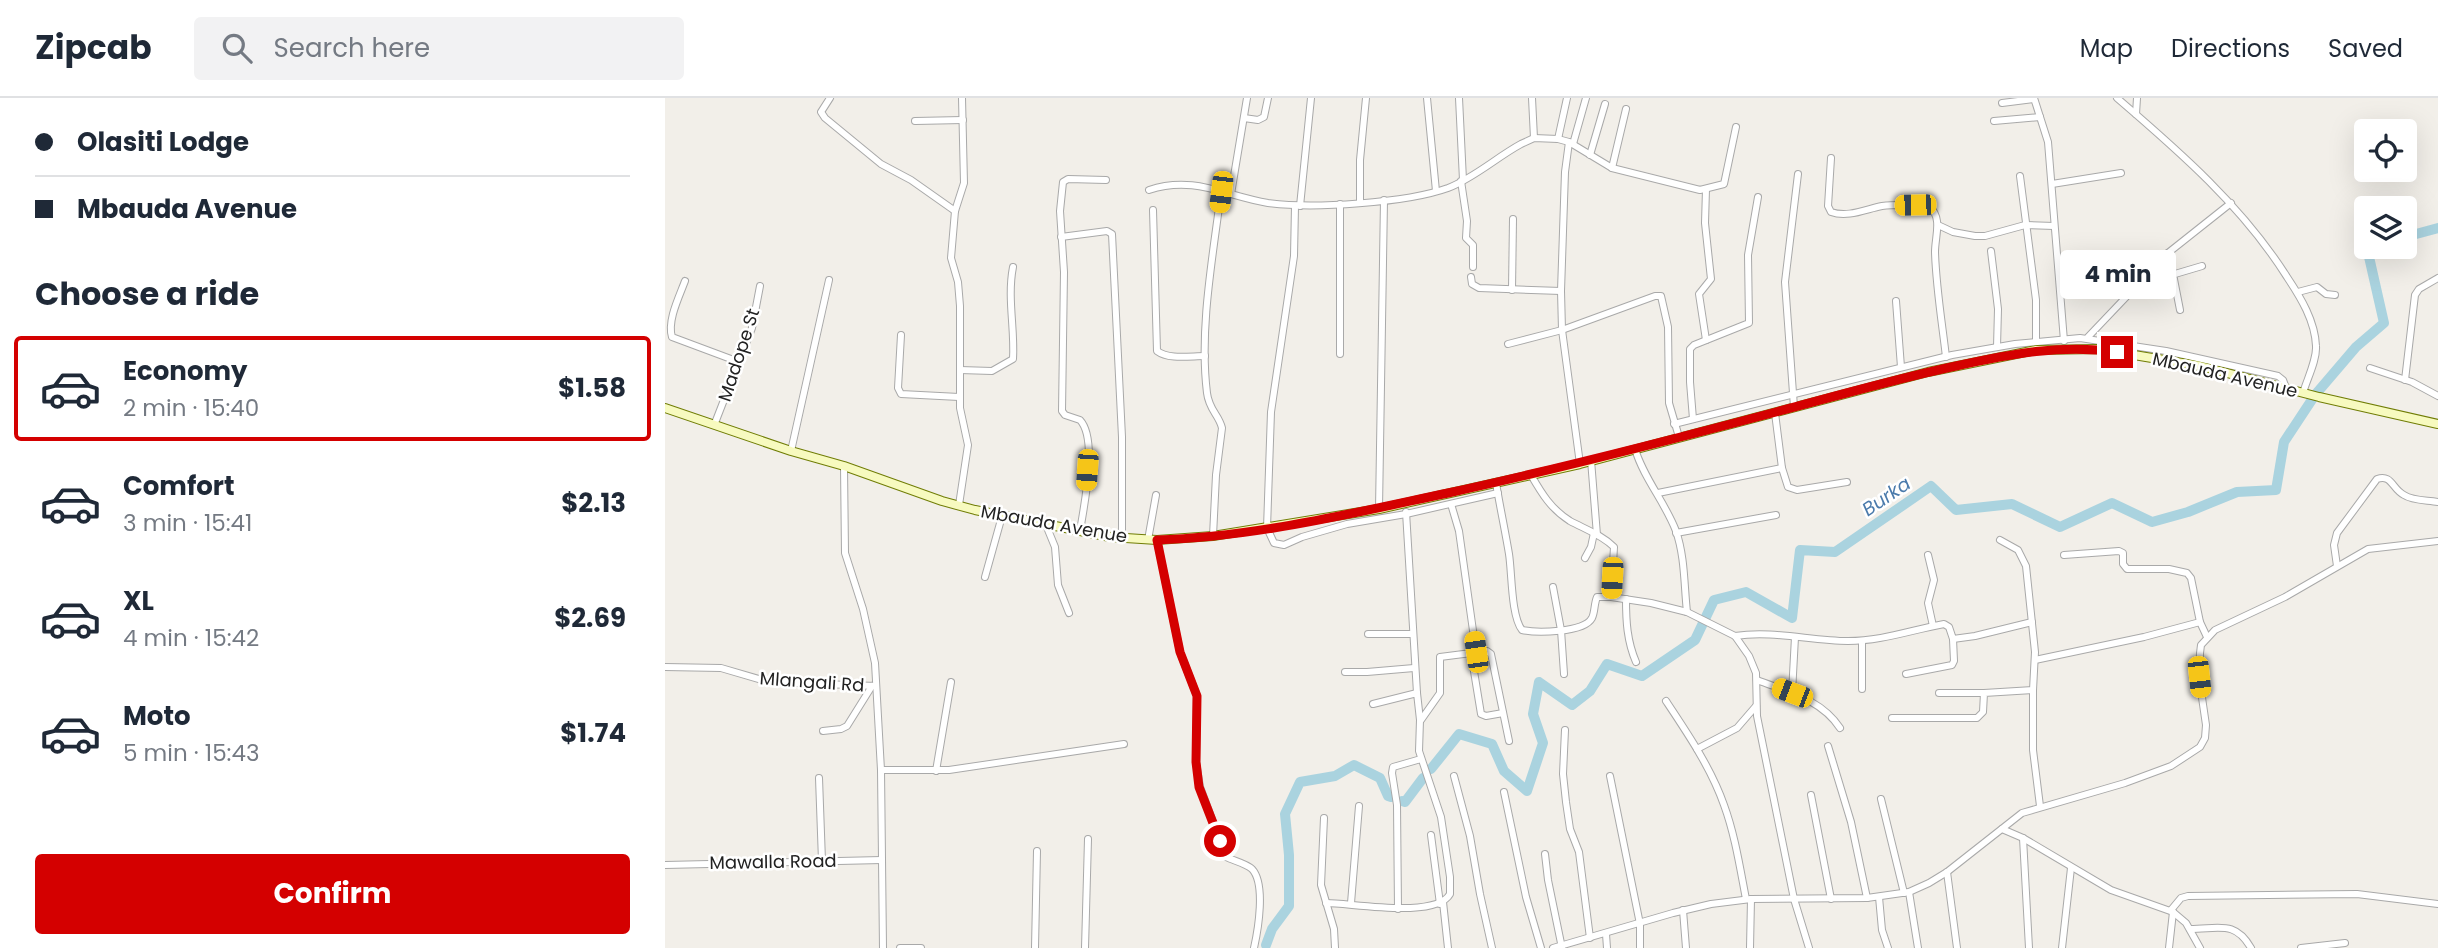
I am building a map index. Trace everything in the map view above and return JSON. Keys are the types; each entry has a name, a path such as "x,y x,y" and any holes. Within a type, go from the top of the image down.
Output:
{"street":[{"path":"829,98 821,112 825,118 881,164 911,180 955,211"},
{"path":"959,505 968,445 959,397 959,293 951,258 955,211 964,183 962,98"},
{"path":"1231,194 1247,98"},
{"path":"1244,118 1258,120 1264,117 1268,98"},
{"path":"1311,98 1294,256 1271,412 1266,528 1274,543 1284,545 1336,527 1497,493"},
{"path":"1360,202 1360,160 1366,98"},
{"path":"1427,98 1436,191"},
{"path":"1459,98 1466,238 1473,245 1473,267"},
{"path":"1532,98 1534,138"},
{"path":"1558,139 1567,98"},
{"path":"1580,464 1562,330 1561,291 1565,172 1571,143 1586,98"},
{"path":"2117,98 2231,203 2267,247 2298,292 2310,318 2316,348 2303,393"},
{"path":"2136,114 2137,98"},
{"path":"2002,103 2034,99 2048,142 2065,344"},
{"path":"1591,155 1605,104"},
{"path":"1612,168 1626,109"},
{"path":"1994,121 2040,117"},
{"path":"915,121 963,120"},
{"path":"1149,190 1184,183 1298,206 1384,200 1436,191 1462,181 1534,138 1558,139 1571,143 1612,168 1693,189 1706,189 1724,184 1736,127"},
{"path":"1831,158 1828,206 1831,212 1843,215 1885,206 1929,206 1935,213 1938,225 1935,233 1936,276 1946,357"},
{"path":"2052,184 2121,173"},
{"path":"1794,407 1785,282 1798,174"},
{"path":"2020,176 2036,300 2036,342"},
{"path":"1080,531 1086,487 1088,434 1080,420 1065,415 1062,411 1064,272 1060,199 1063,182 1067,179 1106,180"},
{"path":"1706,189 1705,223 1711,279 1699,294 1706,340"},
{"path":"1213,536 1222,428 1210,408 1205,356 1211,270 1221,192"},
{"path":"1693,419 1688,354 1693,345 1749,323 1748,255 1758,197"},
{"path":"1379,509 1384,200"},
{"path":"2088,337 2168,253 2231,203"},
{"path":"1340,204 1340,354"},
{"path":"1153,210 1157,351 1168,356 1205,356"},
{"path":"1512,290 1513,219"},
{"path":"1938,225 1962,234 1985,236 2025,225 2054,226"},
{"path":"1061,237 1107,231 1112,234 1122,437 1122,538"},
{"path":"1991,251 1998,309 1997,347"},
{"path":"2168,253 2180,310"},
{"path":"960,370 992,371 1013,359 1013,267"},
{"path":"2173,274 2202,267"},
{"path":"1471,277 1472,284 1479,288 1561,291"},
{"path":"2405,380 2415,295 2419,289 2438,278"},
{"path":"791,451 829,280"},
{"path":"685,281 673,318 670,332 672,337 739,362"},
{"name":"Madope St","path":"715,423 754,320 759,285"},
{"path":"2298,292 2317,287 2326,294 2335,295"},
{"path":"1508,344 1562,330 1661,296 1668,327 1668,392 1679,437"},
{"path":"1896,301 1901,367"},
{"path":"901,335 898,388 901,394 959,397"},
{"path":"1674,424 1946,357 2036,342 2065,344 2088,337 2193,356 2278,376 2286,388"},
{"name":"Mbauda Avenue","path":"665,408 959,505 1045,525 1122,538 1152,540 1213,536 1379,509 1580,464 1844,393 1974,362 2065,344 2200,366 2438,424"},
{"path":"2370,368 2405,380 2438,396"},
{"path":"1775,412 1786,484 1797,490 1847,482"},
{"path":"1635,449 1647,480 1658,493 1677,533 1682,555 1687,612"},
{"path":"1585,558 1595,534 1591,460"},
{"path":"844,466 845,553 872,641 881,770 883,948"},
{"path":"1658,493 1782,468"},
{"path":"1531,475 1549,504 1570,521 1610,543 1615,552 1611,597"},
{"path":"2337,566 2334,545 2337,533 2377,479 2388,479 2407,497 2438,502"},
{"path":"1496,483 1520,628 1527,631 1561,631 1588,623 1592,618 1597,597 1611,597 1687,612 1735,636 1749,656 1757,680 1756,706 1794,899 1809,948"},
{"path":"1156,495 1152,540 1180,652 1197,696 1196,762 1199,787 1226,856 1251,869 1258,882 1259,924 1254,948"},
{"path":"1326,903 1398,909 1441,903 1450,889 1447,848 1441,817 1419,751 1420,720 1414,668 1405,503"},
{"path":"1451,504 1459,531 1481,714 1486,716 1503,713"},
{"path":"1677,533 1776,515"},
{"path":"985,577 1002,516"},
{"path":"1045,525 1055,547 1058,585 1069,613"},
{"path":"2000,540 2013,545 2024,559 2035,660 2033,750 2041,806"},
{"path":"1553,948 1683,911 1749,899 1867,898 1906,892 1947,872 2022,813 2125,783 2171,766 2200,747 2205,738 2206,725 2199,677 2201,645 2207,637 2225,625 2285,597 2368,549 2438,541"},
{"path":"2064,555 2119,551 2123,553 2123,564 2127,569 2169,569 2187,573 2191,578 2200,622 2207,637"},
{"path":"1928,555 1934,580 1928,603 1933,626"},
{"path":"1553,587 1561,631 1564,674"},
{"path":"1626,599 1629,646 1636,662"},
{"path":"1953,639 2032,622"},
{"path":"2035,660 2200,622"},
{"path":"1735,636 1747,634 1862,641 1947,625 1953,639 1952,665 1906,674"},
{"path":"1368,634 1413,634"},
{"path":"1792,693 1795,636"},
{"path":"1862,641 1862,689"},
{"path":"1420,720 1440,693 1440,657 1487,651 1491,654 1509,741"},
{"name":"Mlangali Rd","path":"665,667 721,668 769,682 874,686"},
{"path":"1345,672 1414,668"},
{"path":"1757,680 1823,708 1840,728"},
{"path":"936,771 951,682"},
{"path":"823,730 847,726 874,686"},
{"path":"1940,692 2033,690"},
{"path":"1373,704 1417,693"},
{"path":"1892,718 1977,718 1983,712 1984,693"},
{"path":"1666,701 1697,749 1724,803 1749,899 1750,948"},
{"path":"1697,749 1737,728 1756,706"},
{"path":"1565,730 1563,774 1566,802 1570,829 1579,852 1590,938"},
{"path":"881,770 936,771 1124,744"},
{"path":"1828,746 1853,831 1867,898"},
{"path":"1398,909 1397,805 1392,773 1393,767 1398,764 1421,759"},
{"path":"1454,776 1470,836 1492,948"},
{"path":"1610,776 1640,924 1640,948"},
{"path":"819,778 822,861"},
{"path":"1504,792 1526,897 1541,948"},
{"path":"1811,795 1831,899"},
{"path":"1881,799 1918,948"},
{"path":"1351,903 1359,806"},
{"path":"1324,818 1321,885 1334,929 1335,948"},
{"path":"2002,829 2023,838 2111,890 2172,911 2182,918 2200,948"},
{"path":"1431,835 1448,948"},
{"path":"2023,838 2029,948"},
{"path":"1085,948 1088,839"},
{"path":"1035,948 1037,851"},
{"path":"1545,855 1562,947"},
{"name":"Mawalla Road","path":"665,865 882,860"},
{"path":"2062,948 2071,867"},
{"path":"1947,872 1957,948"},
{"path":"2169,948 2172,911 2181,898 2188,896 2357,894 2438,904"},
{"path":"1879,897 1882,930 1888,948"},
{"path":"1683,911 1686,948"},
{"path":"2190,929 2233,929 2241,933 2251,948"},
{"path":"1606,934 1607,948"},
{"path":"2301,948 2345,943"},
{"path":"900,948 921,948"}],"waterway":[{"name":"Burka","path":"2417,234 2438,228"},
{"name":"Burka","path":"1431,769 1459,734 1492,744 1504,771 1527,791 1543,743 1533,714 1539,682 1572,705 1590,691 1607,664 1642,676 1695,640 1714,600 1746,592 1792,618 1800,550 1835,552 1931,486 1956,510 2012,504 2060,527 2112,503 2152,522 2188,512 2237,492 2276,490 2284,442 2315,395 2356,347 2384,323 2369,259"},
{"path":"1266,945 1272,929 1289,906 1289,855 1285,814 1300,782 1335,776 1354,765 1380,778 1391,797"},
{"path":"1402,801 1405,802 1423,778"}],"route":[{"path":"1220,841 1199,787 1196,762 1196,688 1180,652 1157,540 1186,540 1379,509 1580,464 1928,372 2036,350 2066,348 2117,352"}]}
